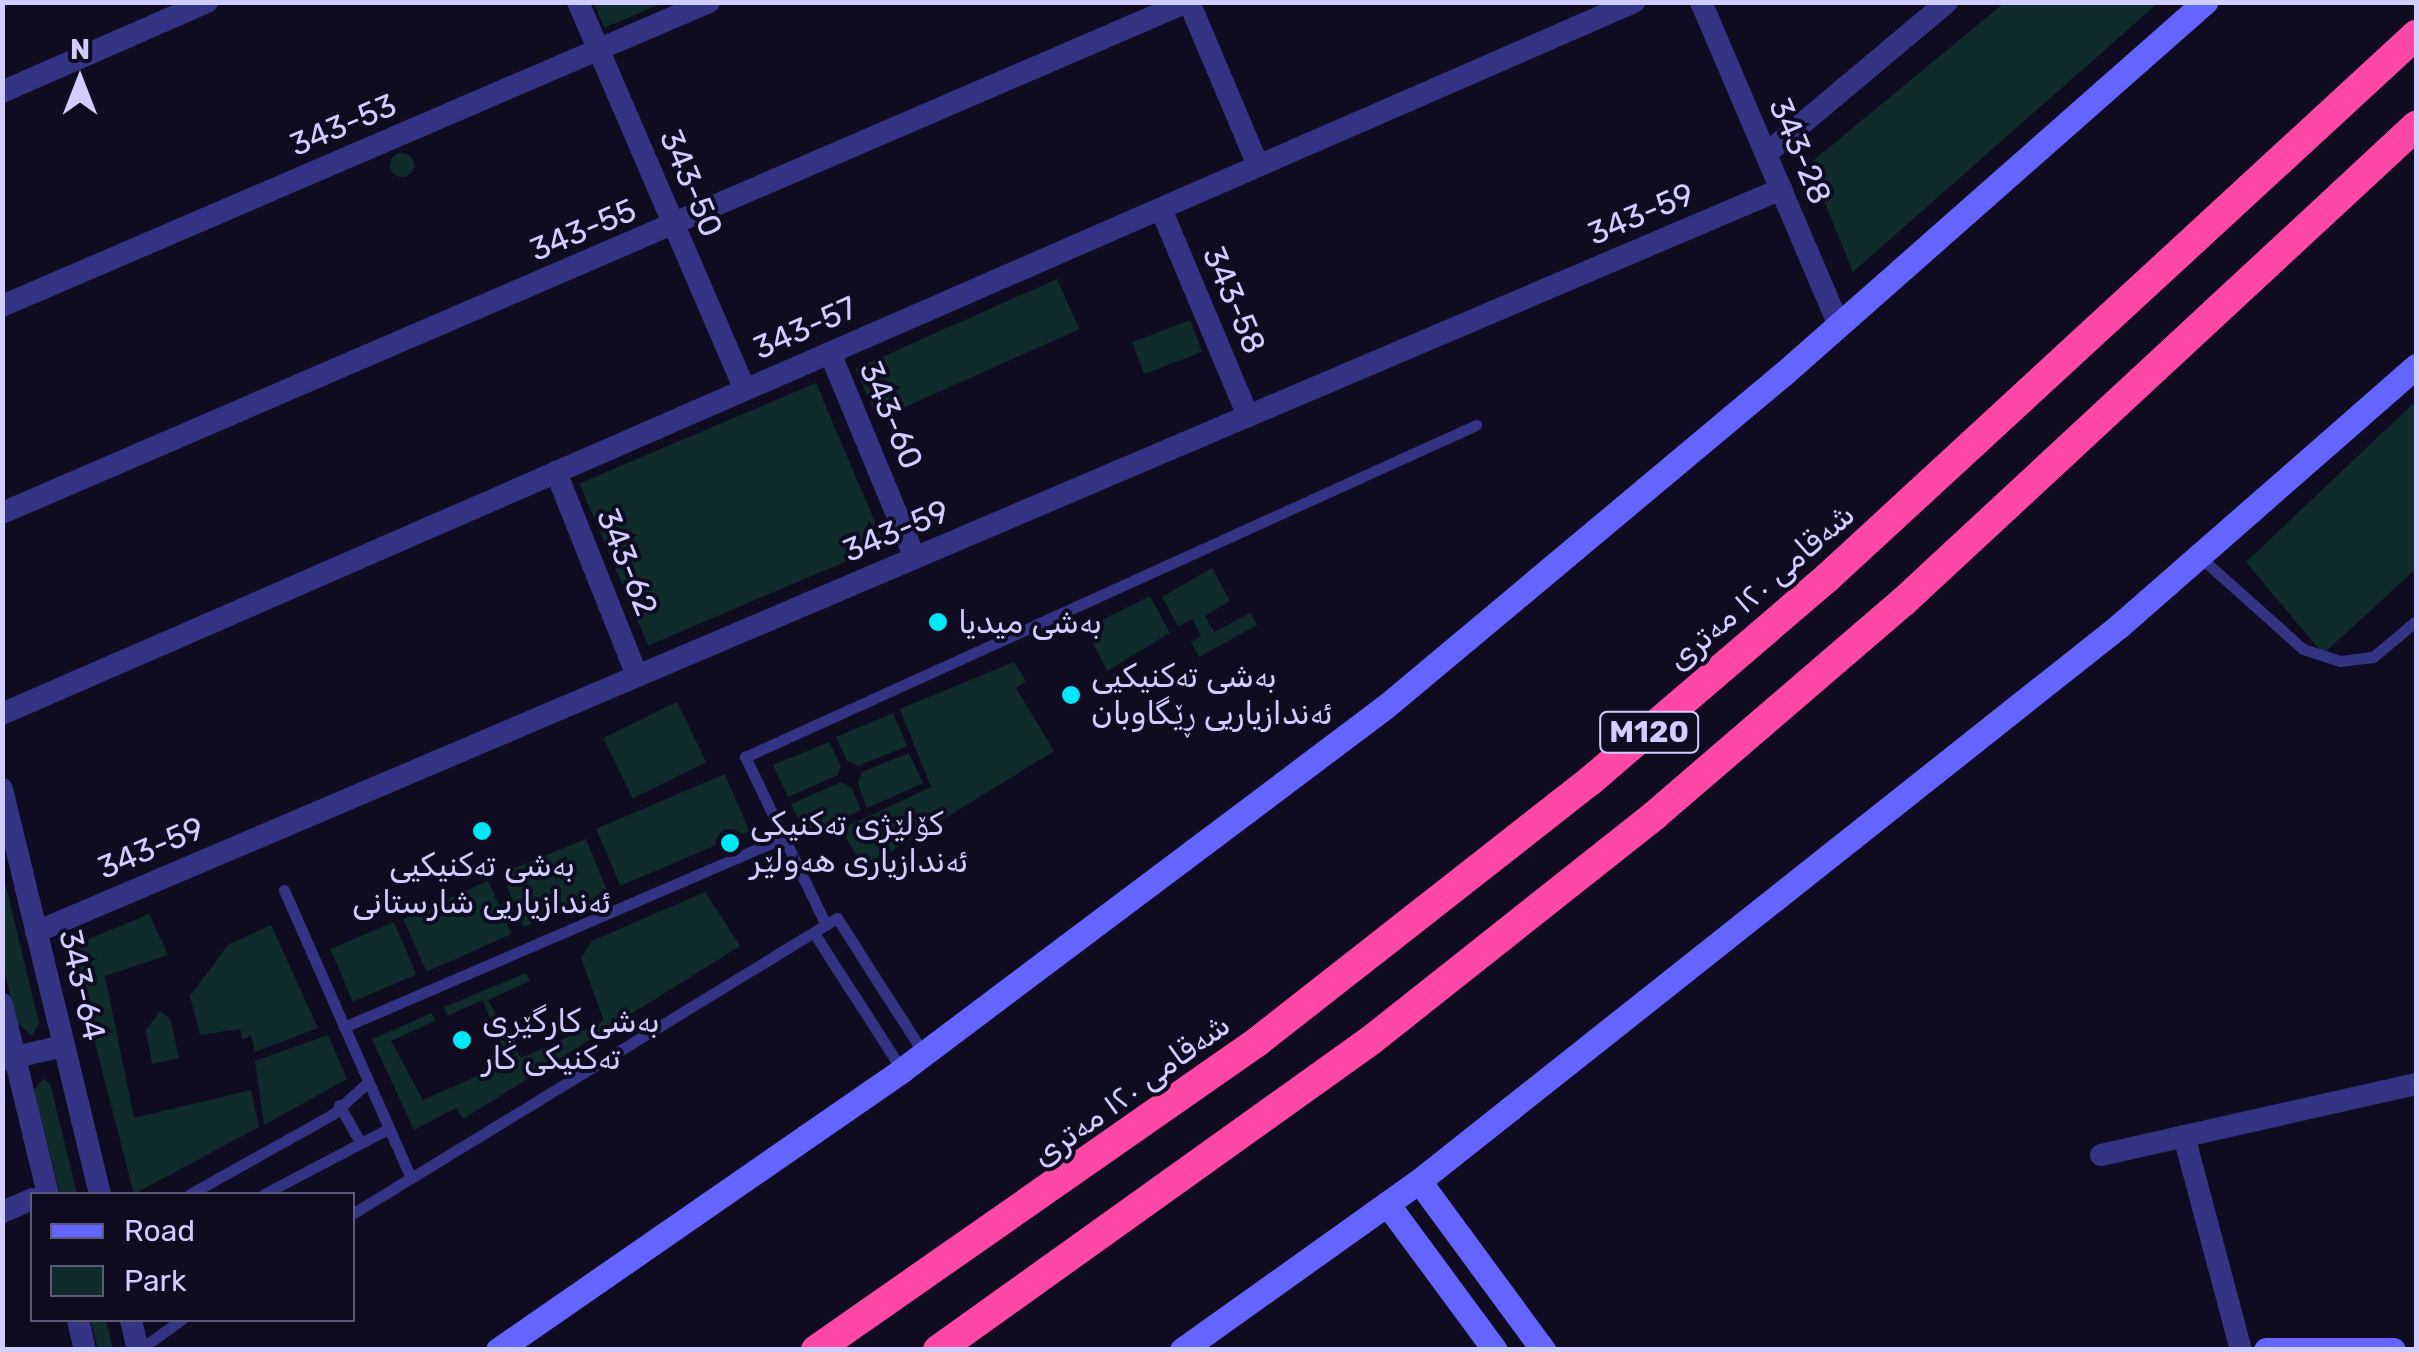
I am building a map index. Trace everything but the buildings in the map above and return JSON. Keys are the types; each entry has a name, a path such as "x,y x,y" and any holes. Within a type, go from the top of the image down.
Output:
{"highway":[{"name":"شەقامی ١٢٠ مەتری","path":"816,1350 1256,1042 1575,793 1828,576 2416,34"},
{"name":"M120","path":"938,1350 1322,1077 1655,815 1902,602 2416,126"}],"street":[{"path":"2,92 207,2"},
{"name":"343-50","path":"578,2 745,390"},
{"name":"343-53","path":"2,306 709,2"},
{"path":"1188,2 1258,165"},
{"name":"343-55","path":"2,513 1188,2"},
{"name":"343-57","path":"2,714 1634,2"},
{"name":"343-28","path":"1702,2 1839,325"},
{"path":"1766,154 1948,2"},
{"path":"498,1350 902,1070 1386,706 1839,325 2205,2"},
{"name":"343-59","path":"36,932 1782,189"},
{"name":"343-58","path":"1161,209 1248,416"},
{"name":"343-60","path":"830,353 915,558"},
{"path":"1182,1350 1388,1206 2200,556 2416,366"},
{"name":"343-62","path":"556,472 637,676"},
{"name":"343-64","path":"2,790 100,1192"},
{"path":"2,1004 9,1060 41,1192"},
{"path":"9,1060 63,1046"},
{"path":"2101,1155 2416,1084"},
{"path":"2184,1136 2242,1350"},
{"path":"1419,1181 1543,1350"},
{"path":"2,1212 30,1200"},
{"path":"1388,1206 1495,1350"},
{"path":"78,1322 83,1349"},
{"path":"132,1322 139,1350"},
{"path":"2266,1350 2393,1350"}],"lane":[{"path":"924,1054 831,922 782,838 745,756 1476,425"},
{"path":"2200,556 2303,650 2340,661 2372,657 2416,622"},
{"path":"344,1027 782,838"},
{"path":"284,890 410,1178"},
{"path":"355,1212 831,922"},
{"path":"814,933 902,1070"},
{"path":"193,1192 340,1105 368,1082"},
{"path":"340,1105 360,1142"},
{"path":"268,1192 388,1129"},
{"path":"139,1350 178,1322"}],"green space":[{"path":"594,3 663,3 604,28"},
{"path":"2004,3 2158,3 1853,272 1809,164"},
{"path":"402,153 414,165 402,177 390,165"},
{"path":"1057,279 1079,329 877,419 855,369"},
{"path":"1190,320 1202,352 1144,374 1132,342"},
{"path":"816,383 885,545 648,645 579,483"},
{"path":"2416,401 2416,569 2323,654 2246,562"},
{"path":"1212,568 1230,601 1205,616 1214,632 1250,613 1257,625 1199,657 1191,642 1201,636 1192,619 1178,626 1162,597"},
{"path":"1150,596 1170,633 1107,671 1086,628"},
{"path":"1014,662 1026,681 1016,688 1054,751 864,868 841,829 931,787 900,709"},
{"path":"677,702 706,762 633,798 603,738"},
{"path":"893,713 907,746 858,766 847,761 836,737"},
{"path":"829,742 841,766 838,775 788,797 773,765"},
{"path":"909,753 923,783 867,808 858,784 862,772"},
{"path":"725,774 749,831 620,886 596,829"},
{"path":"841,782 852,788 861,810 807,835 791,804"},
{"path":"586,839 608,893 523,927 502,873"},
{"path":"2,870 39,1023 32,1036 17,1023 3,965"},
{"path":"488,881 512,934 427,972 403,919"},
{"path":"705,892 740,946 463,1119 456,1108 414,1130 372,1039 432,1013 435,1021 391,1041 423,1100 507,1063 483,1000 447,1016 444,1007 526,973 530,981 488,1000 521,1058 604,1021 581,958 592,941"},
{"path":"149,914 168,955 105,976 134,1118 251,1090 259,1127 133,1192 70,947"},
{"path":"394,922 416,974 353,1001 330,949"},
{"path":"271,925 318,1028 255,1052 251,1036 242,1039 240,1029 200,1035 190,996 228,945"},
{"path":"160,1011 170,1018 179,1058 152,1064 146,1030"},
{"path":"328,1035 347,1079 264,1125 255,1061"},
{"path":"43,1079 50,1083 77,1192 60,1192 34,1089"},
{"path":"91,1322 106,1322 113,1349 98,1349"}],"place":[{"name":"بەشی میدیا","path":"938,622"},
{"name":"بەشی تەکنیکیی ئەندازیاریی ڕێگاوبان","path":"1071,695"},
{"name":"بەشی تەکنیکیی ئەندازیاریی شارستانی","path":"482,831"},
{"name":"کۆلێژی تەکنیکی ئەندازیاری هەولێر","path":"730,843"},
{"name":"بەشی کارگێڕی تەکنیکی کار","path":"462,1040"}]}
